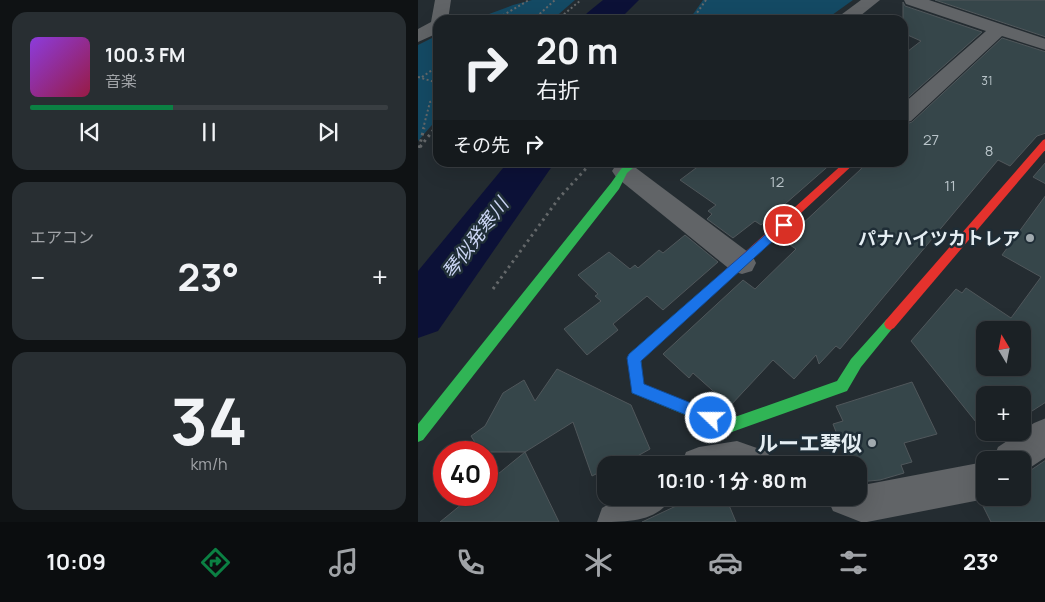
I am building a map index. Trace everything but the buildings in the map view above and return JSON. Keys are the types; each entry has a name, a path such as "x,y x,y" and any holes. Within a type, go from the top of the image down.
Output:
{"street":[{"path":"440,15 444,0"},
{"path":"850,15 872,0"},
{"path":"912,0 1046,45"},
{"path":"908,111 999,29"},
{"path":"418,37 433,30"},
{"path":"847,167 742,263 634,358 637,388 729,426 842,386 856,363 1046,142"},
{"path":"418,435 630,167 742,263"},
{"path":"1024,451 1046,435"},
{"path":"867,503 976,483"},
{"path":"616,522 640,506"}],"path":[{"path":"504,15 529,0"},
{"path":"538,15 555,0"},
{"path":"564,15 580,0"},
{"path":"696,15 706,0"},
{"path":"420,77 433,69"},
{"path":"420,77 433,81"},
{"path":"419,148 430,102 433,100"},
{"path":"419,148 433,131"},
{"path":"491,292 558,198 587,167"}],"shaded area":[{"path":"532,0 575,0 558,15 486,15"},
{"path":"703,0 853,0 832,15 692,15"},
{"path":"433,38 433,124 418,141 418,45"}],"waterway":[{"name":"琴似発寒川","path":"605,15 623,0"},
{"name":"琴似発寒川","path":"418,313 529,167"}],"traffic: fast":[{"path":"418,435 615,186 624,171 629,167"},
{"path":"719,282 634,358 637,388 729,426 842,386 856,363 890,324"}],"traffic: jam":[{"path":"890,324 1046,142"},
{"path":"719,282 846,167"}],"place":[{"name":"パナハイツカトレア","path":"1030,238"},
{"name":"ルーエ琴似","path":"872,443"}],"route":[{"path":"711,418 637,388 634,358 784,225"}]}
